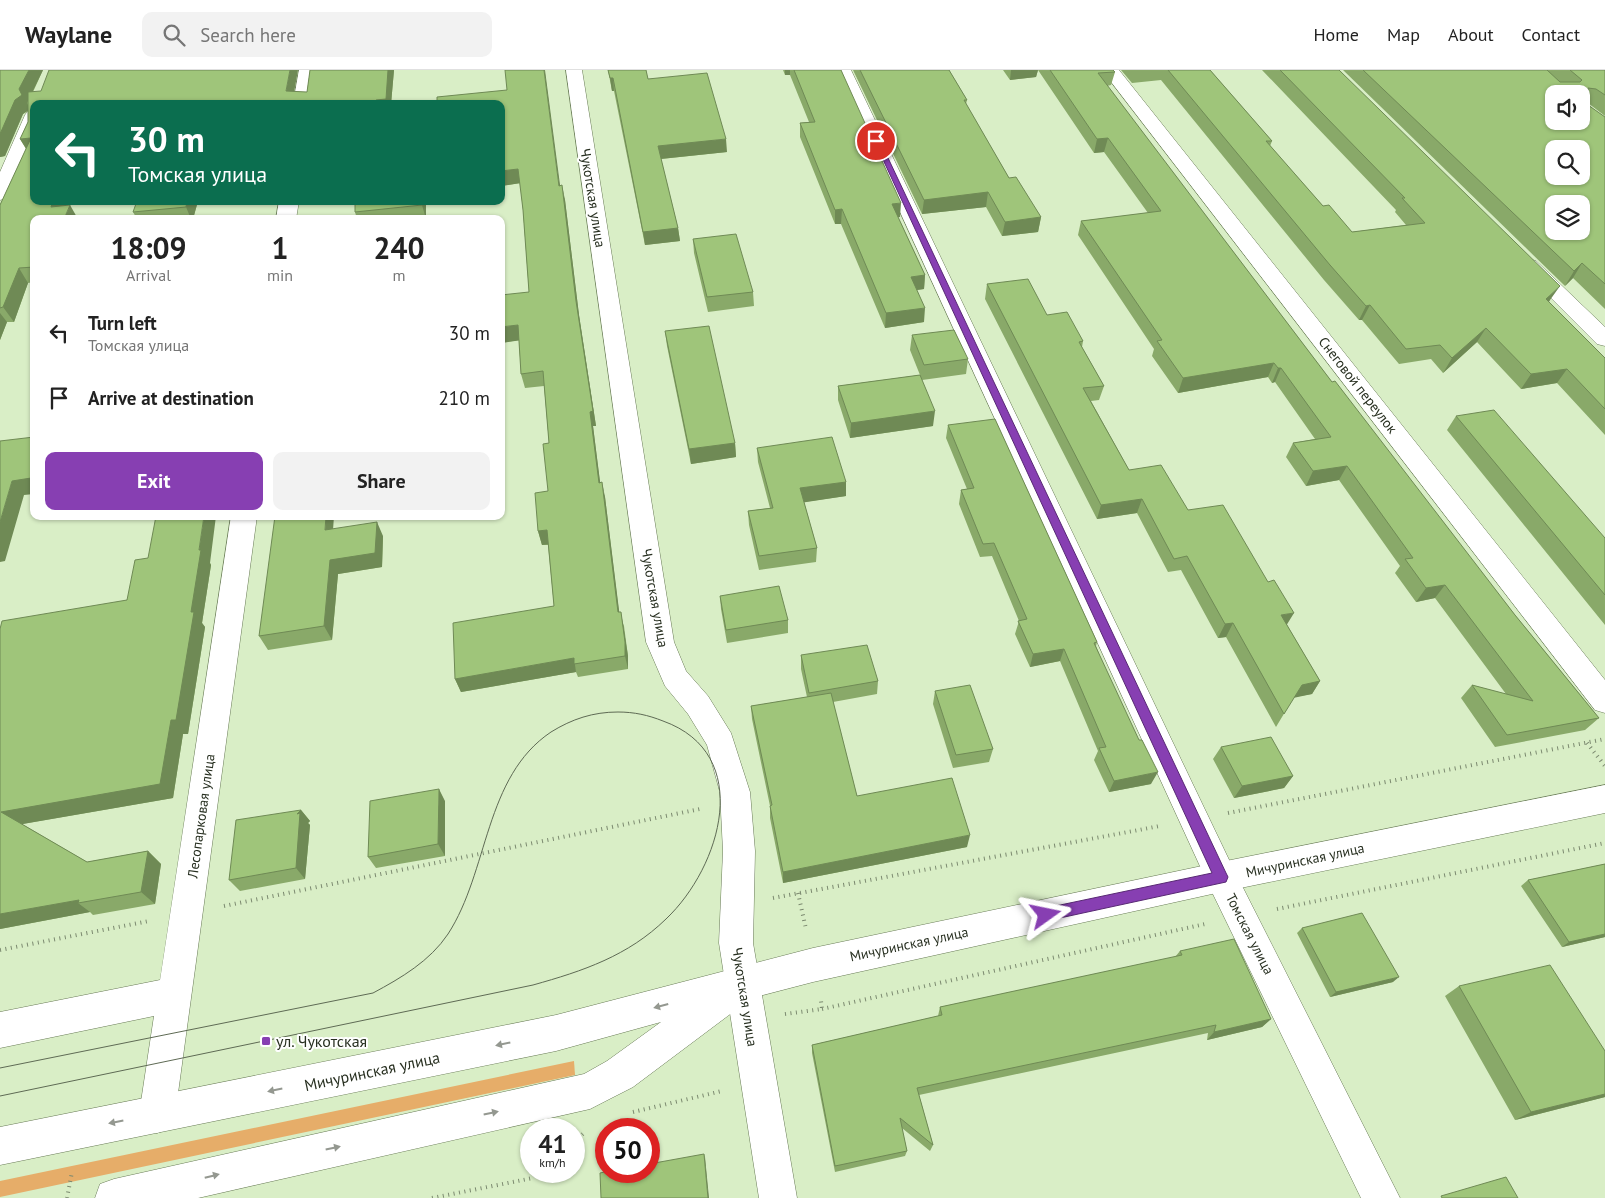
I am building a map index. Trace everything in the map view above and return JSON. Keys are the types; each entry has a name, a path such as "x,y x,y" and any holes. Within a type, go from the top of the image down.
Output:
{"street":[{"path":"303,100 307,70"},
{"name":"Чукотская улица","path":"574,70 660,642 675,678 698,706 721,742 735,792 739,851 736,943 778,1198"},
{"name":"Томская улица","path":"843,70 1196,820 1221,877 1381,1198"},
{"name":"Снеговой переулок","path":"1110,70 1605,701"},
{"path":"0,194 30,124"},
{"path":"1513,250 1605,339"},
{"name":"Лесопарковая улица","path":"156,1115 176,994 243,520"},
{"name":"Мичуринская улица","path":"0,1146 556,1033 813,965 1221,877 1605,799"},
{"name":"Мичуринская улица","path":"114,1198 168,1192 590,1091 620,1074 742,985"},
{"path":"0,1030 176,994"}],"path":[{"path":"766,899 1196,820 1605,739"},
{"path":"1587,743 1605,767"},
{"path":"0,950 483,855 736,802"},
{"path":"432,1198 520,1181"}],"shaded area":[{"path":"574,1061 575,1075 0,1197 0,1181"}],"building":[{"path":"0,70 29,70 19,89 22,95 15,100 0,134"},
{"path":"49,70 290,70 286,91 307,92 310,70 388,70 386,99 376,100 30,100 30,138 20,139 28,122 28,92 41,91"},
{"path":"505,70 544,70 559,186 562,185 576,301 593,411 590,412 599,483 602,482 618,612 621,612 625,642 625,656 574,664 574,658 455,679 453,623 554,606 547,530 538,531 535,493 548,491 543,444 549,443 543,371 521,374 518,325 505,327 505,295 529,292 518,169 505,171 505,100 437,100 437,97 507,90"},
{"path":"608,70 646,70 648,79 707,73 726,139 658,146 678,228 643,232 613,78 610,78"},
{"path":"794,70 841,70 901,203 892,204 925,275 911,277 925,308 886,313 842,209 835,210 800,123 815,122"},
{"path":"860,70 949,70 1009,178 1016,177 1041,217 1005,222 988,192 924,200"},
{"path":"1050,70 1113,70 1115,72 1098,73 1332,382 1335,381 1515,615 1599,718 1507,735 1472,685 1533,701 1445,585 1426,588 1405,559 1413,558 1347,466 1313,471 1293,443 1331,437 1281,368 1278,368 1274,363 1183,378 1157,341 1162,340 1081,221 1161,211 1108,138 1097,139"},
{"path":"1168,70 1210,70 1272,141 1266,141 1323,206 1329,205 1352,232 1425,223 1402,198 1405,198 1280,70 1339,70 1560,286 1546,299 1605,358 1605,409 1567,369 1531,374 1486,328 1452,358 1440,345 1406,349 1370,305 1366,306 1330,265"},
{"path":"1363,70 1547,70 1560,82 1580,82 1582,80 1570,70 1605,70 1605,95 1596,89 1590,88 1590,85 1545,85 1545,130 1590,130 1590,106 1605,117 1605,284 1582,263 1574,271"},
{"path":"30,140 30,205 52,205 51,207 70,205 66,215 30,215 30,267 19,268 3,307 0,308 0,205"},
{"path":"136,205 186,205 186,207 133,212"},
{"path":"355,205 422,205 355,212"},
{"path":"736,234 753,292 707,297 693,239"},
{"path":"1028,279 1047,315 1067,312 1083,341 1079,342 1104,386 1083,388 1129,470 1161,465 1188,510 1223,505 1268,582 1274,580 1294,613 1281,615 1320,681 1302,685 1284,714 1233,623 1225,624 1187,556 1174,559 1142,499 1101,505 987,284"},
{"path":"709,326 735,443 689,449 665,331"},
{"path":"954,330 968,359 924,365 912,335"},
{"path":"920,375 935,411 851,423 838,386"},
{"path":"1494,410 1605,538 1605,595 1456,416"},
{"path":"995,419 1097,642 1094,643 1139,740 1142,740 1158,772 1114,781 1099,748 1106,747 1064,649 1033,654 1018,621 1027,619 994,543 983,544 961,490 974,488 948,425"},
{"path":"30,437 30,478 12,481 0,522 0,441"},
{"path":"832,437 846,482 800,488 817,548 759,556 748,511 773,508 757,448"},
{"path":"155,520 203,520 199,550 201,550 191,612 194,612 176,720 171,720 160,784 1,812 87,862 148,851 141,892 78,903 79,900 0,914 0,629 2,621 127,600 135,560 148,558"},
{"path":"274,520 326,520 325,530 377,522 375,553 330,560 324,626 259,636"},
{"path":"779,586 788,620 726,630 720,596"},
{"path":"867,645 878,681 809,693 801,655"},
{"path":"970,685 993,749 956,755 935,691"},
{"path":"831,693 857,796 952,778 970,835 783,872 770,806 772,805 751,706"},
{"path":"1271,737 1293,776 1242,786 1221,747"},
{"path":"439,789 438,844 368,857 370,801"},
{"path":"301,810 297,814 300,813 296,868 229,880 236,820"},
{"path":"1605,864 1605,934 1569,942 1528,880"},
{"path":"1362,913 1399,977 1336,992 1302,928"},
{"path":"1234,939 1271,1019 1214,1032 1216,1025 917,1088 933,1145 900,1118 907,1151 835,1166 812,1045 942,1015 940,1007 1182,955 1180,951"},
{"path":"1550,965 1605,1051 1605,1094 1531,1112 1459,986"},
{"path":"704,1154 708,1198 601,1198 600,1183 660,1183 660,1162"},
{"path":"1506,1177 1518,1198 1442,1198 1441,1196"}],"tram line":[{"path":"0,1068 373,993 394,981 424,961 448,934 472,882 490,826 512,774 529,751 551,732 567,723 583,717 609,712 646,716 663,721 692,737 710,759 719,784 720,813 713,842 702,871 685,897 666,919 636,943 604,961 533,985 0,1096"}],"place":[{"name":"ул. Чукотская","path":"266,1041"}],"route":[{"path":"876,141 1196,820 1221,877 1046,915"}]}
